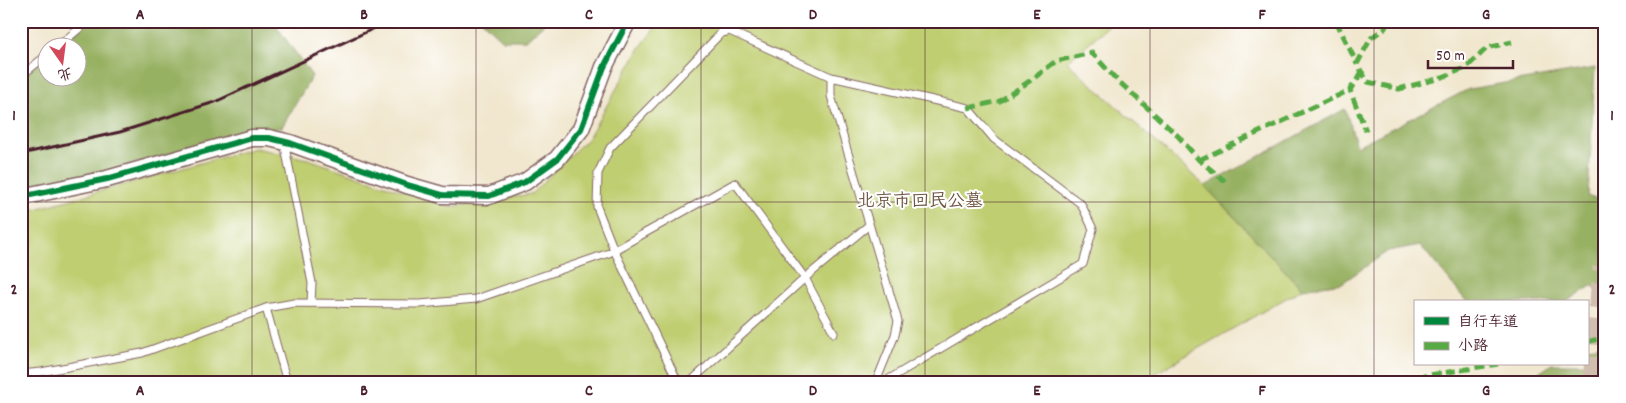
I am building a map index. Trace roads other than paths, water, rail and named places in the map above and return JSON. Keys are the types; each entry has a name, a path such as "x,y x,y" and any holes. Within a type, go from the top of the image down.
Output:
{"street":[{"path":"21,197 107,179 252,138 269,138 284,142 407,185 442,195 489,196 525,182 557,159 581,129 604,67 628,21"}],"lane":[{"path":"68,38 88,21"},
{"path":"678,382 614,250 598,207 598,173 610,148 729,25 831,77 968,108 994,139 1081,204 1093,229 1082,264 889,379 889,382"},
{"path":"21,76 38,62"},
{"path":"831,77 831,96 898,321 896,335 876,382"},
{"path":"284,142 312,283 311,303"},
{"path":"21,374 142,353 266,308 294,303 420,304 476,299 614,250 735,183 805,278 834,333"},
{"path":"690,382 805,278 869,225"},
{"path":"266,308 286,382"}],"tunnel":[{"path":"1595,382 1605,267"}],"railway":[{"path":"21,154 120,132 215,102 390,21"}],"park label":[{"name":"北京市回民公墓","path":"920,202"}]}
